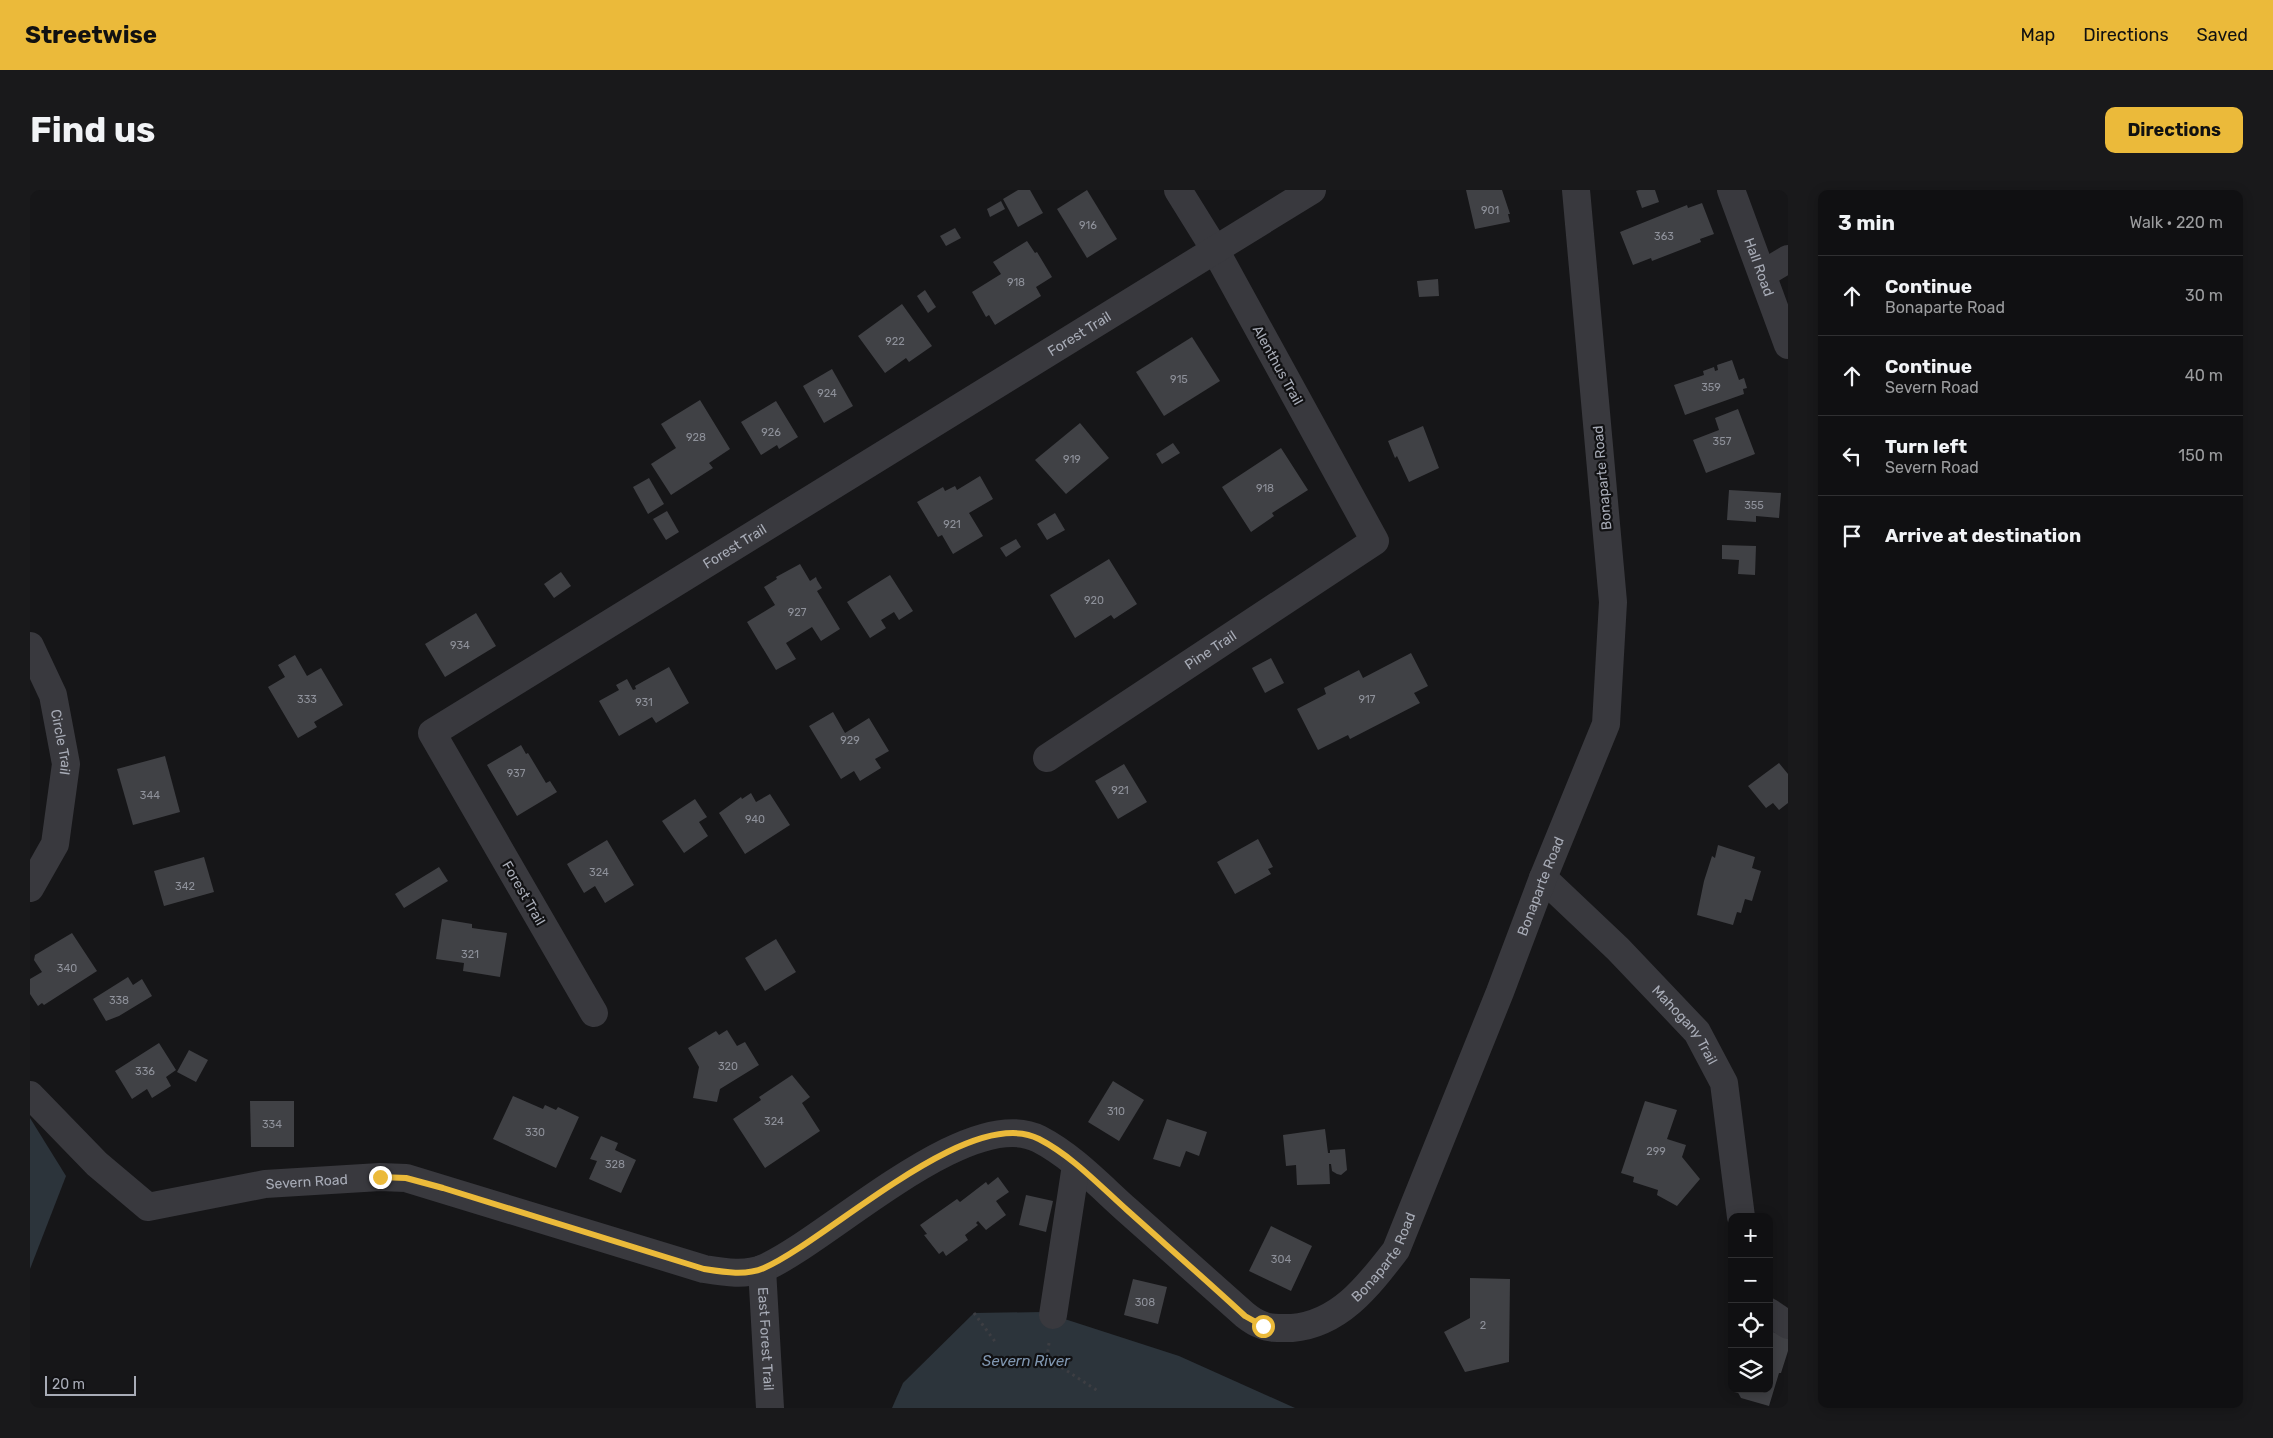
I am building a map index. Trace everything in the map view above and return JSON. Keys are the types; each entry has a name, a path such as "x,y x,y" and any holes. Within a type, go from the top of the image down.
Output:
{"street":[{"name":"Alenthus Trail","path":"1178,190 1214,248 1375,541"},
{"name":"Forest Trail","path":"594,1013 432,733 1214,248 1312,190"},
{"name":"Bonaparte Road","path":"1147,1228 1245,1316 1263,1326 1280,1328 1305,1327 1324,1321 1344,1308 1371,1282 1396,1250 1606,724 1613,602 1576,190"},
{"name":"Hall Road","path":"1731,190 1788,345"},
{"path":"1763,274 1788,260"},
{"name":"Pine Trail","path":"1047,758 1375,541"},
{"name":"Circle Trail","path":"30,646 53,695 66,764 55,844 30,888"},
{"name":"Mahogany Trail","path":"1543,878 1618,949 1696,1032 1724,1084 1740,1213"},
{"name":"Severn Road","path":"30,1095 97,1164 148,1207 265,1184 380,1177 406,1178 704,1269 732,1273 762,1269 796,1250 924,1164 974,1140 998,1133 1019,1133 1038,1138 1076,1165 1147,1228"},
{"path":"1053,1315 1076,1165"},
{"name":"East Forest Trail","path":"762,1269 770,1408"},
{"path":"1773,1315 1788,1325"}],"path":[{"path":"974,1313 996,1343"},
{"path":"1053,1315 1047,1358 1098,1392"}],"water":[{"path":"30,1118 66,1176 30,1269"},
{"name":"Severn River","path":"1043,1312 1179,1356 1295,1408 892,1408 903,1383 974,1313"}],"building":[{"path":"1018,190 1030,190 1043,213 1018,227 1003,199"},
{"path":"1087,190 1117,239 1087,258 1057,209"},
{"path":"1466,190 1502,190 1510,214 1508,214 1510,222 1475,229"},
{"path":"1655,190 1659,202 1642,208 1636,191"},
{"path":"1001,201 1005,209 990,217 987,209"},
{"path":"1702,203 1714,234 1700,239 1701,242 1652,261 1651,258 1633,265 1620,232 1687,205 1688,208"},
{"path":"955,228 961,238 946,246 940,236"},
{"path":"1027,241 1035,253 1037,252 1052,277 1036,287 1041,296 995,325 989,315 986,317 972,292 1001,274 993,262"},
{"path":"1438,279 1439,296 1419,297 1417,281"},
{"path":"925,290 936,307 928,313 917,296"},
{"path":"902,304 932,346 909,362 906,358 885,373 858,336"},
{"path":"1192,337 1220,381 1164,416 1136,372"},
{"path":"1732,360 1739,380 1744,378 1747,388 1743,389 1744,394 1685,415 1674,385 1704,375 1703,371 1714,367 1715,371 1718,370 1717,365"},
{"path":"832,369 853,406 824,423 803,386"},
{"path":"700,400 730,449 709,463 713,468 671,495 651,464 676,448 661,424"},
{"path":"776,401 798,437 779,449 777,445 761,455 741,422"},
{"path":"1738,409 1755,454 1706,473 1693,440 1719,430 1715,418"},
{"path":"1080,423 1109,458 1066,494 1035,460"},
{"path":"1423,426 1439,468 1409,482 1397,456 1395,458 1388,441"},
{"path":"1173,443 1180,453 1162,464 1156,454"},
{"path":"1281,448 1308,490 1272,513 1274,516 1251,532 1222,487"},
{"path":"980,476 993,499 969,513 983,536 953,554 942,535 938,537 917,502 943,487 945,491 955,486 957,490"},
{"path":"649,478 664,504 648,514 633,487"},
{"path":"1729,490 1781,493 1779,518 1756,516 1756,522 1727,520"},
{"path":"667,511 679,532 666,540 653,519"},
{"path":"1055,513 1065,530 1047,540 1037,524"},
{"path":"1016,539 1021,547 1006,557 1000,548"},
{"path":"1722,545 1756,546 1755,575 1738,574 1739,560 1722,559"},
{"path":"1109,559 1137,604 1114,619 1111,615 1075,638 1050,595"},
{"path":"800,564 810,581 816,577 822,588 817,591 840,629 821,641 812,627 786,643 796,659 776,670 747,622 775,605 764,587 777,579 776,577"},
{"path":"561,572 571,586 554,598 544,584"},
{"path":"890,575 913,611 899,620 894,612 881,620 886,628 870,638 847,602"},
{"path":"476,613 496,646 445,677 425,644"},
{"path":"1411,653 1428,686 1414,693 1420,703 1350,739 1348,735 1318,750 1297,709 1326,694 1324,688 1359,670 1363,678"},
{"path":"295,655 307,676 321,668 343,705 314,722 317,727 298,738 268,687 285,677 278,665"},
{"path":"1271,658 1284,683 1265,693 1252,668"},
{"path":"669,667 689,703 656,723 652,717 619,736 599,701 619,690 616,685 627,679 633,690 636,689 635,686"},
{"path":"833,712 845,733 869,718 889,751 875,759 881,768 860,781 854,771 841,779 809,726"},
{"path":"521,745 546,783 550,781 557,792 517,816 487,765"},
{"path":"165,756 180,812 133,825 117,769"},
{"path":"1779,763 1788,774 1788,803 1779,810 1773,803 1766,808 1748,786"},
{"path":"1124,764 1147,802 1118,819 1095,781"},
{"path":"751,793 756,802 770,794 790,825 745,854 719,813 741,797 742,799"},
{"path":"695,799 707,817 699,822 708,836 684,853 662,821"},
{"path":"1258,839 1273,867 1268,869 1271,874 1235,894 1217,862"},
{"path":"607,840 634,885 605,903 595,886 584,893 567,864"},
{"path":"1718,845 1755,857 1752,868 1761,871 1752,901 1745,899 1741,913 1737,912 1733,925 1697,915 1704,881 1712,856 1715,858"},
{"path":"204,857 214,892 164,906 154,871"},
{"path":"439,867 448,881 404,908 395,894"},
{"path":"442,919 472,924 472,928 507,933 500,977 463,971 464,963 436,959"},
{"path":"72,933 97,971 44,1005 42,1003 38,1006 30,994 30,979 42,972 34,960 35,955"},
{"path":"776,939 796,972 765,991 745,958"},
{"path":"128,977 133,985 142,979 152,996 119,1016 106,1021 93,999"},
{"path":"727,1030 737,1046 745,1042 759,1065 720,1089 717,1102 693,1098 699,1067 688,1048 716,1031 719,1035"},
{"path":"159,1043 176,1070 166,1077 171,1086 152,1098 147,1089 132,1099 115,1071"},
{"path":"189,1050 208,1060 196,1082 177,1072"},
{"path":"792,1075 810,1097 802,1103 820,1131 765,1168 733,1119 761,1100 759,1097"},
{"path":"1113,1081 1144,1100 1119,1141 1088,1122"},
{"path":"513,1096 543,1109 545,1105 556,1110 558,1107 579,1117 556,1168 493,1139"},
{"path":"250,1101 294,1101 294,1147 251,1147"},
{"path":"1645,1101 1677,1110 1667,1139 1686,1145 1682,1157 1700,1179 1677,1206 1657,1195 1658,1190 1633,1182 1634,1177 1621,1173"},
{"path":"1167,1119 1207,1132 1199,1156 1186,1151 1180,1167 1153,1159"},
{"path":"1325,1129 1328,1153 1330,1153 1330,1150 1345,1149 1347,1170 1341,1175 1337,1174 1332,1171 1331,1164 1329,1164 1330,1184 1297,1185 1296,1165 1286,1166 1283,1135"},
{"path":"601,1136 618,1143 615,1150 636,1160 621,1193 589,1179 597,1161 590,1159"},
{"path":"998,1177 1009,1192 996,1201 1006,1215 986,1230 978,1221 976,1223 978,1225 965,1235 968,1240 946,1256 943,1251 939,1254 924,1235 927,1234 920,1225 957,1199 960,1202 986,1182 988,1185"},
{"path":"1026,1195 1053,1201 1046,1232 1019,1225"},
{"path":"1271,1226 1312,1246 1291,1291 1249,1271"},
{"path":"1470,1278 1510,1279 1509,1362 1465,1372 1444,1332 1470,1318"},
{"path":"1133,1279 1167,1287 1158,1324 1124,1315"},
{"path":"1773,1332 1788,1337 1788,1351 1781,1373 1779,1373 1773,1393"},
{"path":"1738,1393 1773,1393 1769,1406 1741,1398"}],"route":[{"path":"380,1177 406,1178 443,1188 704,1269 732,1273 762,1269 796,1250 924,1164 949,1151 974,1140 998,1133 1019,1133 1038,1138 1076,1165 1245,1316 1263,1326"}]}
